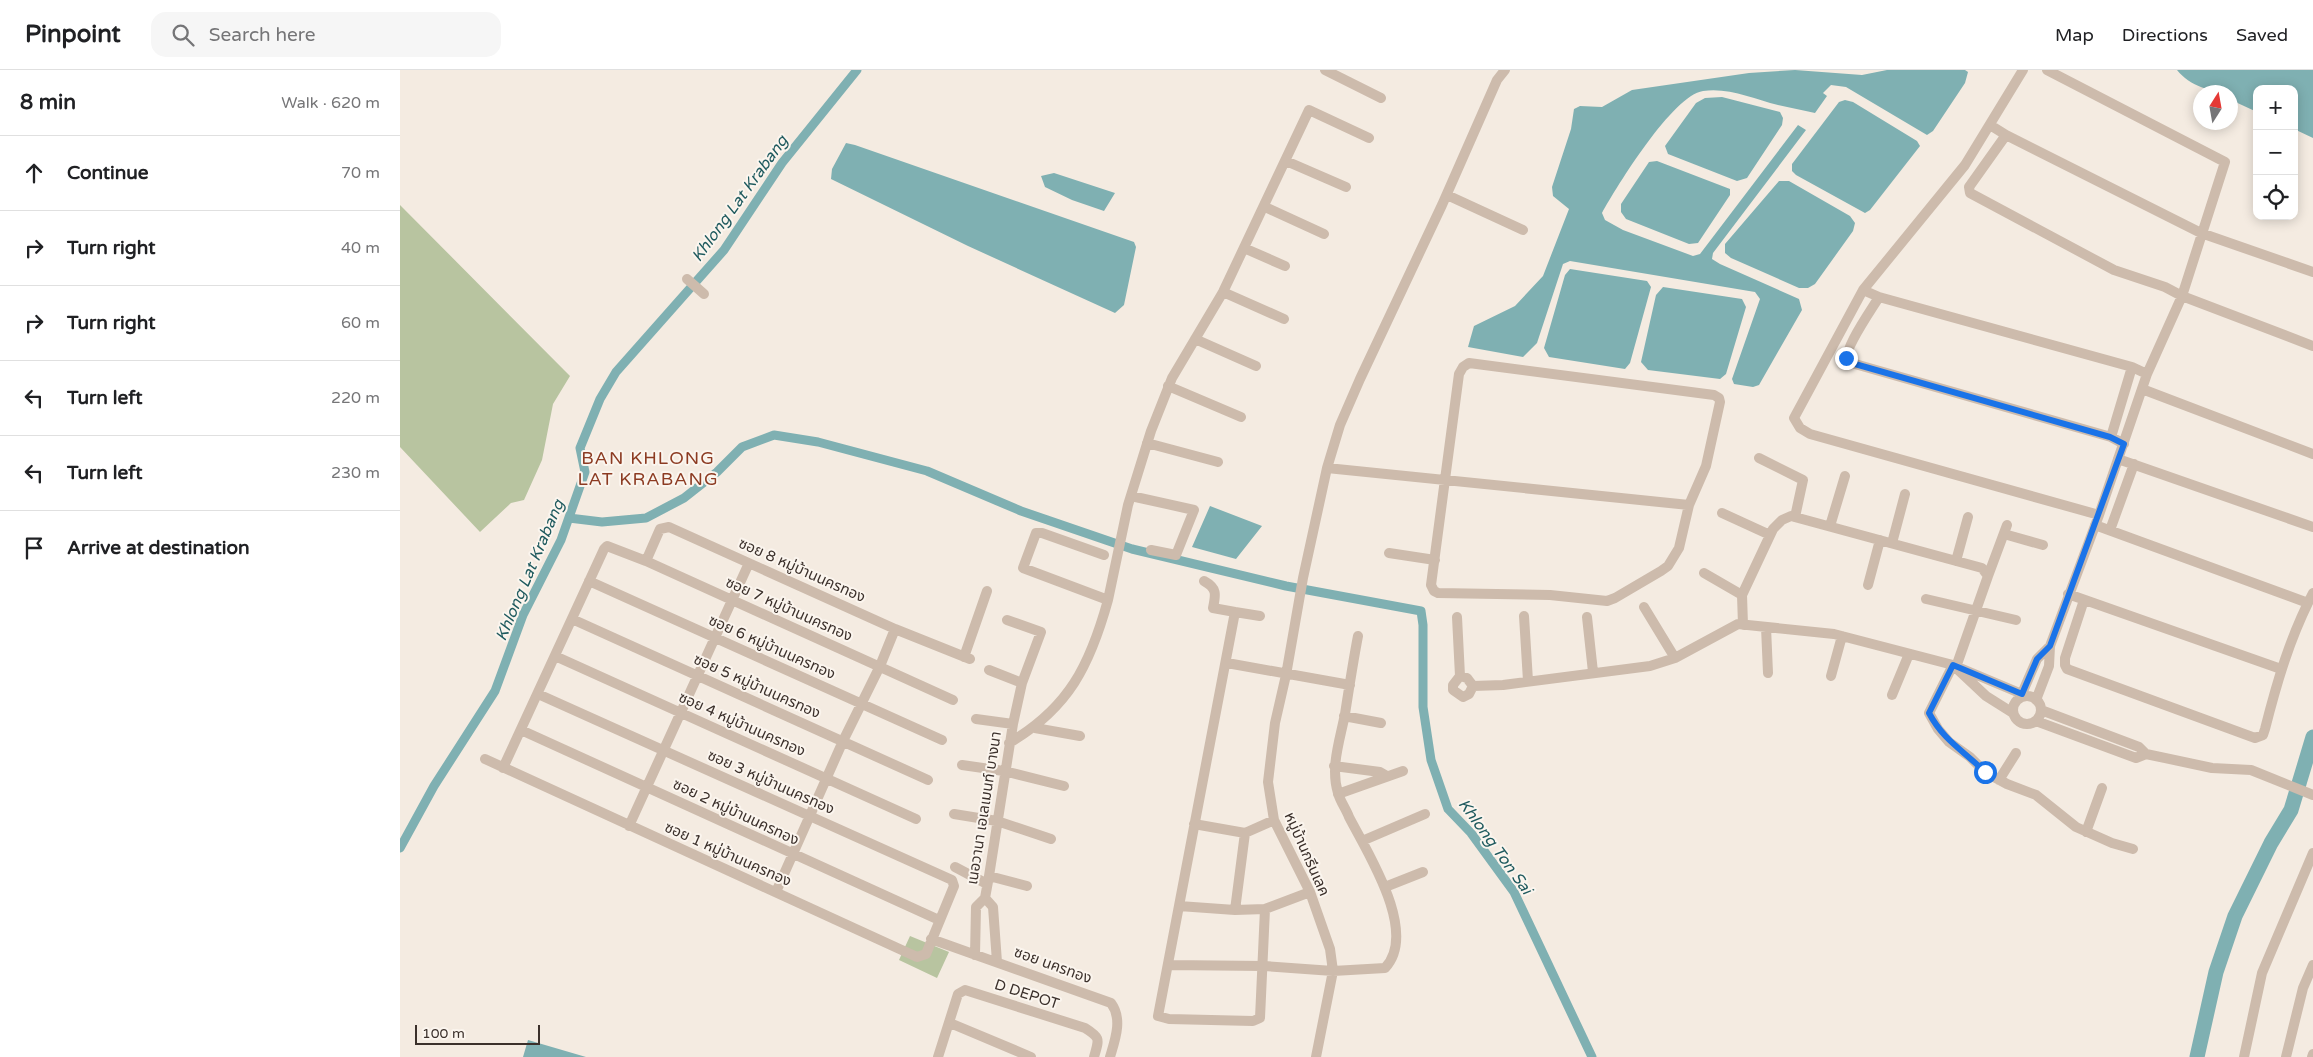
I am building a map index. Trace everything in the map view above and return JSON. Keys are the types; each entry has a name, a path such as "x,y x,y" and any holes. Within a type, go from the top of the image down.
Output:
{"street":[{"path":"1325,70 1381,98"},
{"name":"หมู่บ้านกรีนเลค","path":"1316,1057 1334,971 1330,949 1310,892 1274,820 1268,786 1270,754 1303,578 1327,468 1340,426 1498,80 1505,70"},
{"path":"2023,70 1965,165 1863,290 1796,412 1795,423 1810,434 2099,514"},
{"path":"2036,700 2049,666 2050,646 2068,594 2099,514 2147,374 2182,296 2225,162 2047,70"},
{"path":"1009,743 1035,728 1071,688 1095,642 1108,600 1129,501 1147,443 1168,386 1223,292 1310,110 1369,138"},
{"path":"1990,125 2006,135 2201,232 2313,272"},
{"path":"2006,135 1969,187 1970,193 2114,270 2313,346"},
{"path":"1286,161 1346,187"},
{"path":"1447,195 1523,230"},
{"path":"1265,207 1324,234"},
{"path":"1244,248 1285,266"},
{"path":"687,279 704,294"},
{"path":"1863,290 1879,297 2132,367 2147,374"},
{"path":"1223,292 1284,319"},
{"path":"1879,297 1846,355 1848,362 2110,437 2124,444"},
{"path":"1195,339 1256,366"},
{"path":"1469,363 1716,396 1720,402 1706,466 1689,505 1679,548 1668,566 1607,601 1550,595 1438,593 1434,591 1431,585 1445,480 1459,374 1463,367 1469,363"},
{"path":"2110,437 2132,367"},
{"path":"1168,386 1241,417"},
{"path":"2142,389 2313,454"},
{"path":"1147,443 1218,462"},
{"path":"1759,458 1803,480 1795,517"},
{"path":"2118,459 2313,527"},
{"path":"2110,530 2134,464"},
{"path":"1327,468 1689,505"},
{"path":"1830,526 1846,476"},
{"path":"1892,543 1905,494"},
{"path":"1129,501 1194,510 1176,555 1151,550"},
{"path":"1722,513 1770,535"},
{"path":"1743,624 1742,596 1770,535 1782,520 1791,516 1982,568 1988,576"},
{"path":"1956,561 1968,517"},
{"path":"2084,600 2065,658 2064,665 2067,669 2256,738 2263,735 2281,669 2311,598 2095,525"},
{"name":"ซอย 8 หมู่บ้านนครทอง","path":"646,561 660,528 665,526 895,629 967,658 987,591"},
{"path":"2043,545 2005,530 1954,666 1929,713 1938,729 1949,742 1970,757 1985,772 1999,780 2036,794 2076,827 2112,844 2133,849"},
{"path":"1104,556 1042,532 1036,533 1032,540 1023,568 1108,600"},
{"path":"1868,584 1880,540"},
{"name":"ซอย 7 หมู่บ้านนครทอง","path":"589,581 604,548 612,546 953,700"},
{"path":"1389,553 1435,560"},
{"path":"629,826 750,563"},
{"path":"1704,574 1742,596"},
{"path":"502,768 589,581"},
{"name":"ซอย 6 หมู่บ้านนครทอง","path":"589,581 942,740"},
{"path":"1204,581 1213,586 1216,595 1213,608 1260,616"},
{"path":"2068,594 2281,669"},
{"path":"1926,599 1976,609 2016,620"},
{"path":"1644,607 1675,658"},
{"path":"1235,612 1227,663 1158,1014 1161,1018 1252,1021 1259,1019 1261,1016 1264,966 1265,909"},
{"path":"1524,616 1528,681"},
{"path":"1588,617 1593,672"},
{"path":"1457,618 1460,676 1453,685 1453,690 1463,697 1469,694 1473,686"},
{"name":"ซอย 5 หมู่บ้านนครทอง","path":"572,619 928,780"},
{"name":"เนอวานา เอเลเมนท์ บางนา","path":"975,955 976,908 985,898 1009,743 1022,683 1041,632 1007,620"},
{"path":"1473,686 1503,685 1650,666 1675,658 1738,624 1743,624 1842,636 1954,666 2021,696 2031,697 2036,700 2041,710 2140,747 2146,754"},
{"path":"1766,627 1768,673"},
{"path":"776,892 843,741 880,666 895,629"},
{"path":"1168,966 1264,966 1334,971 1385,968 1388,964 1396,940 1396,925 1384,887 1338,794 1334,766 1358,636"},
{"path":"1831,676 1842,636"},
{"path":"2013,713 2015,702 2021,696 2037,659 2050,646"},
{"path":"1892,695 1909,654"},
{"name":"ซอย 4 หมู่บ้านนครทอง","path":"555,656 916,819"},
{"path":"1227,663 1350,686"},
{"path":"1954,666 1986,696 2013,713 2020,722 2025,724 2036,720 2136,758 2146,754 2212,768 2251,770 2313,795"},
{"path":"989,670 1022,683"},
{"path":"1460,676 1467,678 1473,686"},
{"name":"ซอย 3 หมู่บ้านนครทอง","path":"538,694 952,880 954,886 939,920"},
{"path":"2036,720 2041,710"},
{"path":"1344,716 1382,723"},
{"path":"976,718 1013,724"},
{"path":"1035,728 1080,736"},
{"name":"ซอย 2 หมู่บ้านนครทอง","path":"521,730 939,920"},
{"path":"1999,780 2016,753"},
{"name":"ซอย 1 หมู่บ้านนครทอง","path":"485,759 918,957 926,954 939,920"},
{"path":"962,765 1004,771 1064,786"},
{"path":"1334,766 1380,772 1387,776"},
{"path":"1338,794 1403,771"},
{"path":"2086,832 2102,788"},
{"path":"954,814 997,821 1051,839"},
{"path":"1362,841 1425,814"},
{"path":"1194,824 1245,833 1274,820"},
{"path":"1235,910 1245,833"},
{"path":"2244,1057 2262,973 2313,853"},
{"path":"955,868 988,880 1027,886"},
{"path":"1384,887 1423,872"},
{"path":"1180,906 1235,910 1265,909 1310,892"},
{"name":"เนอวานา เอเลเมนท์ บางนา","path":"985,898 993,907 998,962"},
{"name":"ซอย นครทอง","path":"931,940 1111,1003 1116,1009 1117,1018 1116,1033 1109,1057"},
{"path":"2286,1057 2303,988 2313,965"},
{"name":"D DEPOT","path":"938,1057 958,994 963,990 1085,1028 1099,1039 1095,1055 1109,1057"},
{"path":"950,1022 1031,1057"}],"green space":[{"path":"400,205 570,376 553,404 542,460 524,500 511,503 480,532 400,447"},
{"path":"910,936 949,952 937,978 899,960"}],"water":[{"path":"1795,70 1862,75 1887,70 1965,70 1968,72 1965,83 1933,131 1927,135 1846,87 1831,85 1823,93 1827,96 1815,113 1731,92 1703,91 1691,96 1662,124 1620,183 1602,213 1605,220 1623,230 1693,256 1700,254 1798,125 1806,130 1713,253 1712,259 1720,264 1799,299 1802,310 1759,385 1753,387 1734,384 1732,379 1760,299 1755,292 1570,261 1563,264 1537,343 1523,357 1468,347 1474,326 1515,306 1543,276 1569,209 1553,196 1552,187 1571,129 1574,109 1580,106 1602,107 1632,90 1749,73"},
{"path":"2177,70 2313,70 2313,138 2298,131 2298,85 2253,85 2253,110 2238,103 2238,85 2196,85 2182,76"},
{"path":"1722,97 1780,112 1783,118 1782,125 1747,178 1737,181 1668,154 1665,146 1696,103 1705,98"},
{"path":"1845,100 1853,102 1917,141 1920,146 1870,210 1865,213 1792,171 1792,164 1839,102"},
{"path":"846,143 1134,242 1136,247 1124,305 1115,313 968,246 831,179 832,169"},
{"path":"1657,161 1730,189 1730,195 1698,243 1689,244 1626,219 1621,212 1621,204 1649,162"},
{"path":"1054,173 1115,193 1104,211 1072,200 1045,187 1041,176"},
{"path":"1779,181 1789,181 1850,216 1855,223 1853,231 1815,284 1808,288 1799,288 1731,258 1725,253 1725,244"},
{"path":"1570,269 1647,281 1651,287 1630,363 1625,369 1549,357 1544,348 1565,275"},
{"path":"1663,287 1742,299 1746,307 1726,374 1720,379 1648,370 1641,362 1656,295"},
{"path":"1210,506 1262,526 1236,559 1192,547"},
{"path":"528,1040 586,1057 523,1057"}],"waterway":[{"name":"Khlong Lat Krabang","path":"400,848 434,786 495,691 523,615 561,540 585,472 580,448 600,399 616,372 724,250 782,163 857,70"},
{"name":"Khlong Ton Sai","path":"569,518 602,522 646,518 684,498 717,472 742,447 774,435 818,442 927,471 1021,511 1132,549 1286,586 1421,611 1423,625 1423,707 1431,760 1448,809 1471,833 1514,892 1592,1057"},
{"path":"2197,1057 2216,972 2235,916 2271,843 2291,810 2313,737"}],"district":[{"name":"BAN KHLONG LAT KRABANG","path":"648,468"}],"route":[{"path":"1846,358 1848,362 2110,437 2124,444 2050,646 2037,659 2022,694 1953,665 1929,713 1938,729 1949,742 1970,757 1985,772"}]}
